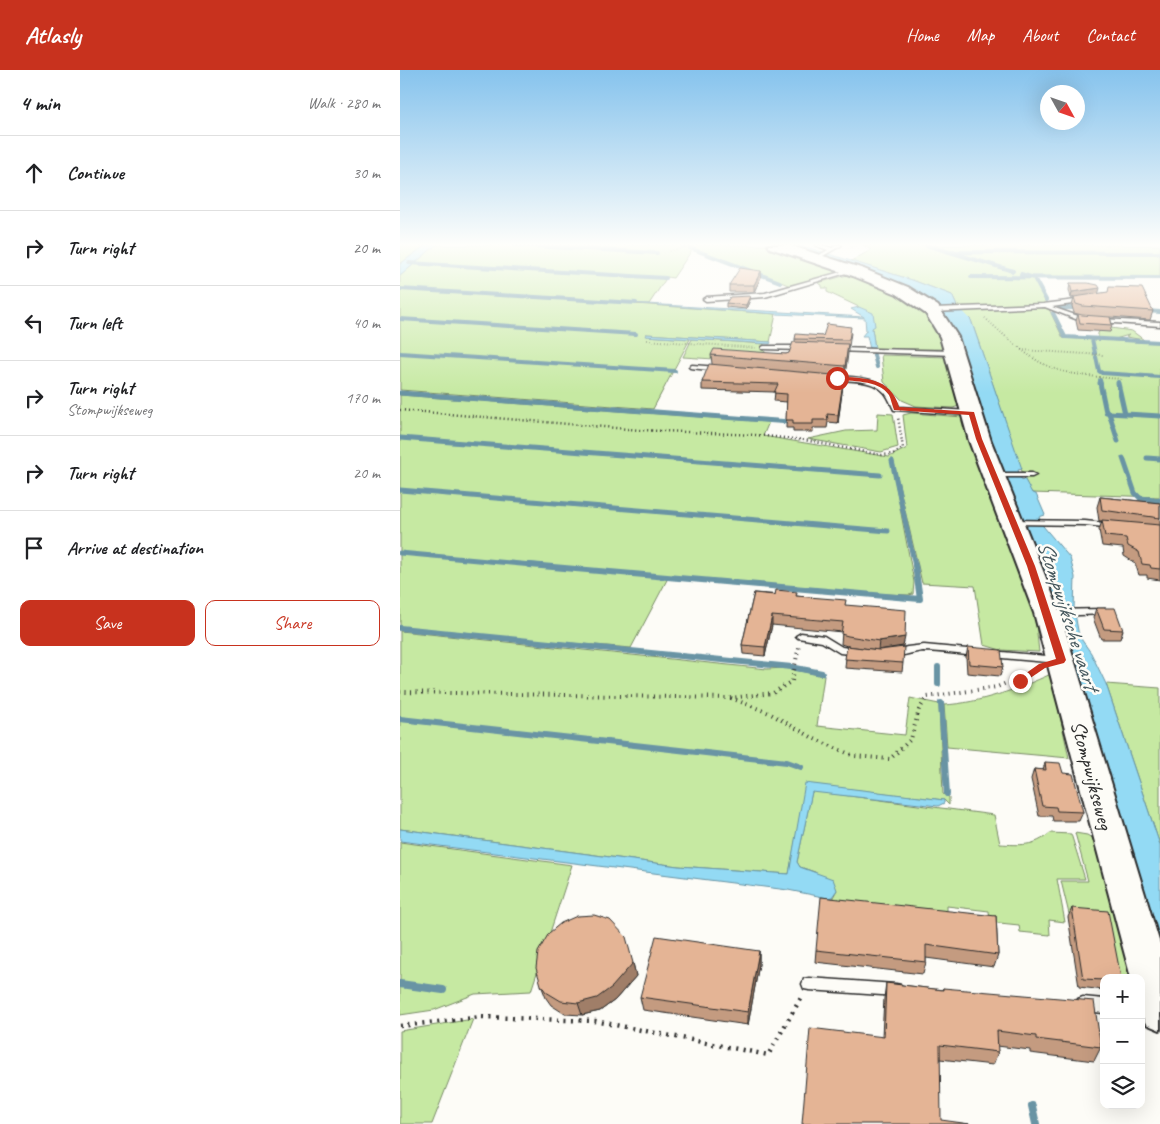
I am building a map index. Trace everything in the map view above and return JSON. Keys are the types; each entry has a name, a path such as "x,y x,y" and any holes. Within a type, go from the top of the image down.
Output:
{"street":[{"name":"Stompwijkseweg","path":"909,294 937,310 954,352 972,413 1050,613 1089,766 1160,1010"}],"lane":[{"path":"706,299 763,294"},
{"path":"937,310 1043,306 1095,299"},
{"path":"1043,306 1080,319 1160,324"},
{"path":"764,348 812,348"},
{"path":"830,350 890,353 954,352"},
{"path":"692,367 730,370"},
{"path":"827,377 871,382 884,387 892,395 896,409 972,413"},
{"path":"996,475 1028,475"},
{"path":"1015,522 1043,522 1123,528"},
{"path":"1050,613 1105,612"},
{"path":"802,636 824,638 840,650 873,654 924,648 1061,660"},
{"path":"809,984 907,991"},
{"path":"1074,1004 1100,1006"},
{"path":"1145,1008 1160,1010"}],"path":[{"path":"972,309 986,318 1019,350 1046,367 1068,374 1123,379"},
{"path":"647,340 764,348"},
{"path":"1019,350 1103,355"},
{"path":"400,410 640,430 756,435 804,440 881,455 893,454 903,448 896,409"},
{"path":"400,692 730,698 773,693 792,681 802,636"},
{"path":"730,698 769,713 814,739 854,756 890,758 911,739 918,710 927,697 973,692 1020,681 1042,666 1061,660"},
{"path":"400,1026 482,1017 595,1021 768,1055 809,984"}],"green space":[{"path":"400,294 656,294 649,304 635,304 776,314 770,342 646,334 646,336 690,339 653,409 400,390"},
{"path":"832,294 900,294 929,318 937,332 943,349 875,349 872,328 875,325 859,307"},
{"path":"950,294 1042,294 1063,338 1160,343 1160,497 1032,493 1027,486 971,320 959,311 952,295"},
{"path":"1104,327 1132,331 1144,340 1126,337 1129,335 1115,339 1098,338 1098,333"},
{"path":"692,339 764,344 762,350 765,351 760,362 683,357"},
{"path":"881,355 946,357 959,406 953,408 916,406 902,400 884,382"},
{"path":"400,395 769,422 763,436 889,457 907,448 903,415 911,413 963,417 1035,615 1039,652 1001,650 984,645 975,586 922,583 893,459 891,460 914,582 913,594 840,592 669,576 631,648 400,629"},
{"path":"878,413 893,414 898,447 881,452 808,439 846,431 877,430"},
{"path":"400,631 767,669 785,668 824,676 817,726 905,735 910,698 939,704 943,794 949,797 949,805 944,800 806,784 789,874 678,866 400,829"},
{"path":"1051,674 1069,758 947,747 944,705 958,704 999,694"},
{"path":"1106,684 1160,688 1160,845"},
{"path":"812,791 994,815 1000,844 1020,845 1032,843 1050,833 1071,834 1085,879 1057,879 1065,922 1049,920 1050,935 1020,932 1019,925 990,922 989,911 947,906 947,921 828,906 837,890 815,872 800,867 797,862"},
{"path":"1075,833 1087,835 1099,842 1137,974 1117,974 1105,918 1069,914 1061,881 1088,881"},
{"path":"400,842 572,865 531,991 475,994 434,1010 400,1015"},
{"path":"473,1019 432,1124 400,1124 400,1031"}],"water":[{"name":"Stompwijksche vaart","path":"921,294 952,295 959,311 962,311 971,320 1022,469 1018,470 1021,479 1025,480 1032,493 1036,494 1045,515 1039,517 1043,526 1070,558 1075,577 1074,608 1079,636 1091,653 1106,684 1160,845 1160,972 1003,478 957,343 942,309"},
{"path":"630,303 864,317 851,309 859,307 873,313 875,326 872,328 875,349 870,349 867,336 862,336 866,331 865,318 776,314"},
{"path":"646,334 771,342 770,344 645,336"},
{"path":"805,783 944,800 944,803 938,806 812,792 797,862 800,867 833,879 837,890 832,897 828,898 788,890 400,841 400,829 678,866 789,874"}],"building":[{"path":"1093,294 1145,294 1153,311 1083,306 1076,304 1074,297"},
{"path":"750,296 746,305 726,303 730,297"},
{"path":"1078,314 1110,317 1112,325 1080,323"},
{"path":"827,324 851,327 849,340 795,339 796,334 823,336"},
{"path":"793,342 848,344 845,366 711,355 714,349 786,354 789,353"},
{"path":"709,364 844,376 838,415 827,414 828,420 813,420 813,424 793,424 793,420 786,420 787,394 774,393 778,384 702,382"},
{"path":"1100,497 1160,503 1160,518 1102,510"},
{"path":"1102,520 1160,525 1160,569 1142,564 1139,552 1128,546 1126,538 1105,536"},
{"path":"776,590 797,592 796,596 846,600 845,605 906,610 905,637 879,641 841,634 843,622 772,616 765,647 742,645 754,593 775,595"},
{"path":"1096,608 1115,608 1123,630 1104,629"},
{"path":"847,646 879,650 904,647 903,663 845,659"},
{"path":"968,647 1001,650 1003,667 969,664"},
{"path":"1045,762 1060,763 1063,773 1073,774 1083,812 1057,811 1056,807 1042,806 1034,769 1046,770"},
{"path":"821,897 996,916 998,955 926,945 926,962 816,950"},
{"path":"1072,908 1108,911 1120,974 1100,974 1100,980 1083,979"},
{"path":"594,915 610,920 626,937 633,963 612,987 597,998 578,1003 561,1001 546,992 541,985 536,968 538,952 549,933 561,923 577,916"},
{"path":"656,936 759,951 748,1012 640,997"},
{"path":"886,983 943,990 943,988 1094,1001 1100,1047 1036,1039 1036,1036 997,1031 998,1052 940,1045 941,1120 970,1124 802,1124 810,1028 884,1037"}],"waterway":[{"path":"487,294 636,303"},
{"path":"1043,294 1046,300"},
{"path":"1059,308 1080,308"},
{"path":"1147,311 1160,312"},
{"path":"1053,313 1065,337 1160,342"},
{"path":"400,319 636,334"},
{"path":"1092,339 1095,353"},
{"path":"400,353 675,371"},
{"path":"874,355 877,367"},
{"path":"1096,357 1099,371 1102,373 1160,377"},
{"path":"1100,380 1101,384"},
{"path":"1100,383 1106,412 1109,413"},
{"path":"1118,383 1125,414"},
{"path":"400,393 790,422"},
{"path":"1109,413 1125,414"},
{"path":"1109,413 1118,441"},
{"path":"1125,414 1160,416"},
{"path":"400,438 880,475"},
{"path":"1123,458 1135,493 1140,498 1160,500"},
{"path":"1147,458 1160,459"},
{"path":"892,461 915,566"},
{"path":"400,490 888,531"},
{"path":"400,553 543,566"},
{"path":"530,565 920,599 915,565"},
{"path":"400,628 792,667"},
{"path":"938,667 938,684"},
{"path":"796,668 822,673"},
{"path":"941,703 947,794"},
{"path":"400,719 787,762 801,767"},
{"path":"400,984 443,990"},
{"path":"1032,1106 1036,1124"}],"route":[{"path":"837,378 871,382 884,387 892,395 896,409 972,413 979,439 1031,566 1061,660 1042,666 1020,681"}]}
